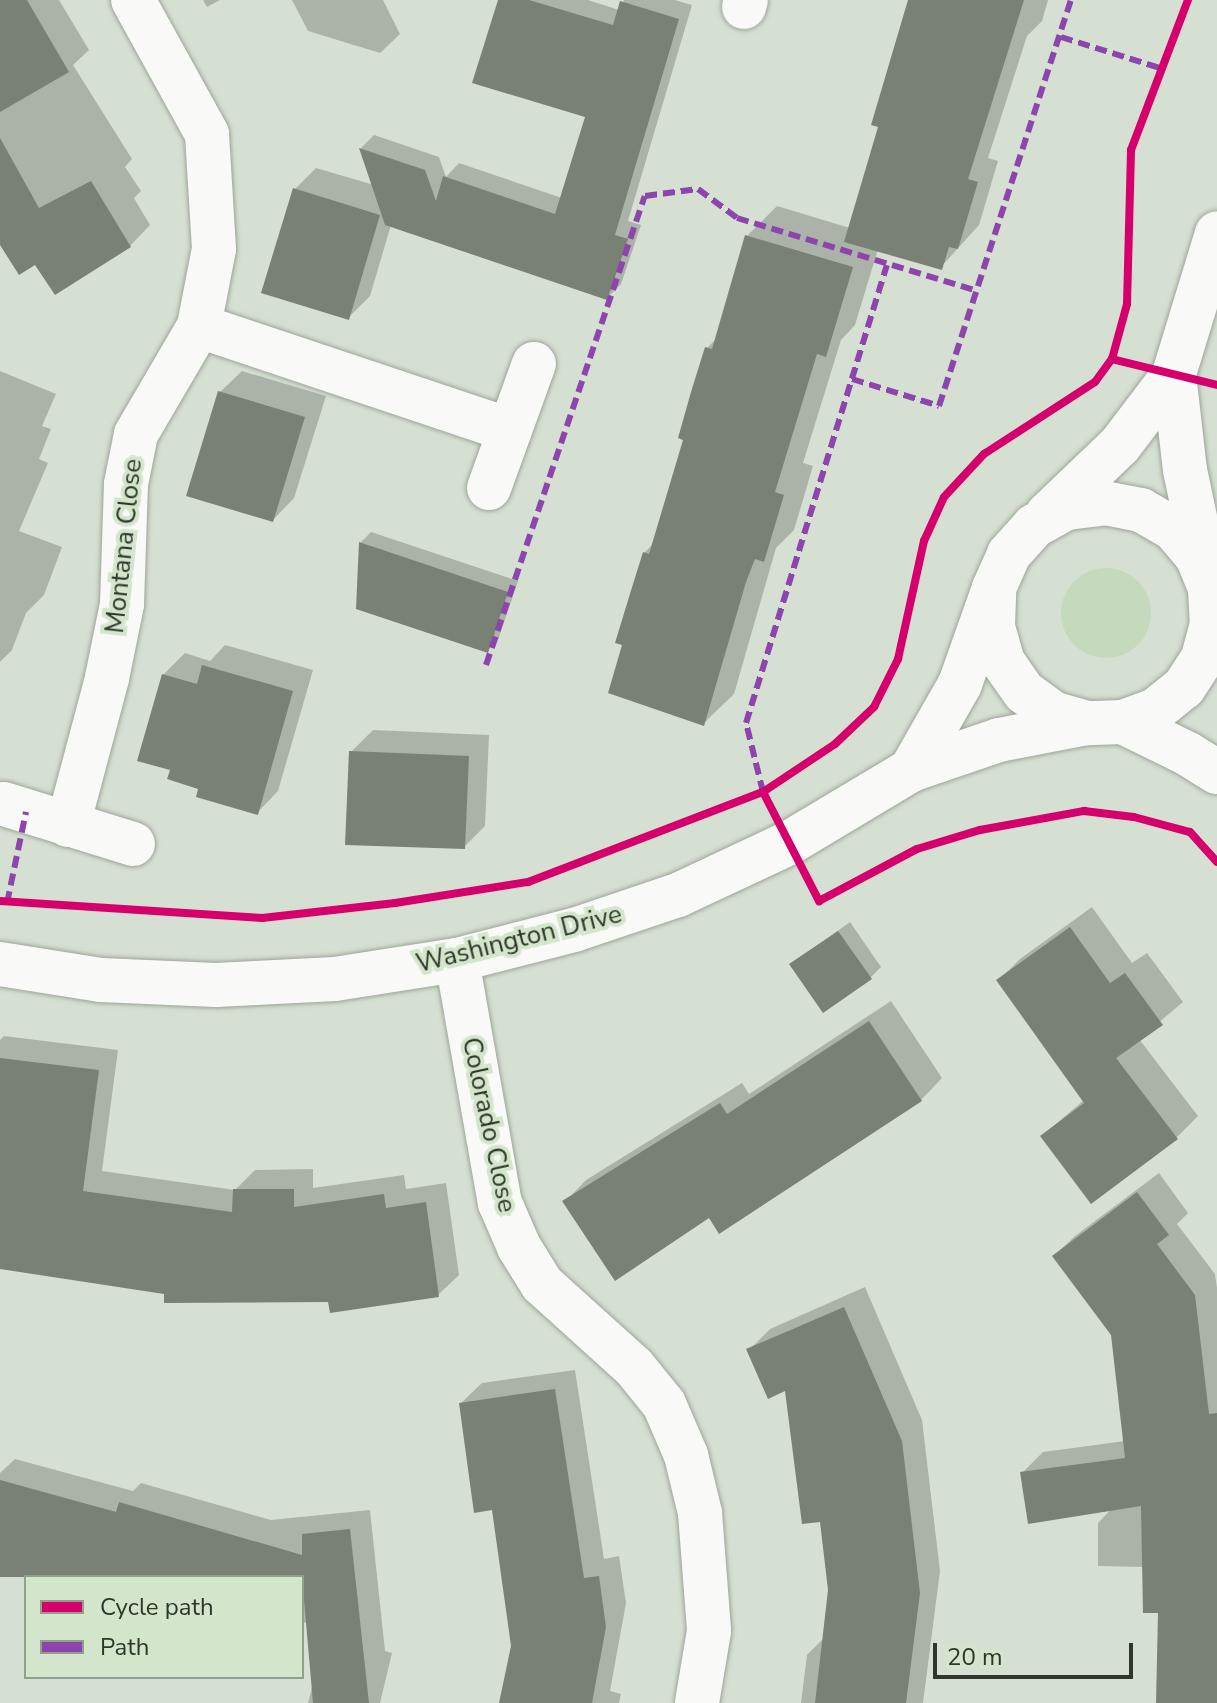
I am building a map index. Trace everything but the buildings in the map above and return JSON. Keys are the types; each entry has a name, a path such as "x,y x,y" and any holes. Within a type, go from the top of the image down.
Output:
{"street":[{"name":"Montana Close","path":"68,825 107,678 122,604 126,484 136,434 199,326 214,249 207,134 133,0"},
{"path":"1217,233 1174,374 1120,445 1034,526 1009,554 994,588 993,626 1003,662 1024,692 1053,713 1105,722 1188,754 1217,772"},
{"path":"199,326 510,430"},
{"path":"489,488 534,364"},
{"path":"1105,722 1156,710 1184,687 1203,658 1213,622 1185,470 1174,374"},
{"path":"1034,526 1067,508 1105,503 1141,510 1174,529 1197,556 1213,622"},
{"name":"Washington Drive","path":"911,770 960,684 994,588"},
{"name":"Washington Drive","path":"0,964 101,980 216,985 335,979 457,960 574,930 678,895 789,843 911,770 999,740 1105,722"},
{"path":"4,804 133,844"},
{"name":"Colorado Close","path":"457,960 500,1203 519,1247 542,1284 634,1367 664,1404 686,1455 700,1513 709,1631 697,1703"}],"green space":[{"path":"1106,568 1123,571 1138,581 1148,596 1151,613 1148,630 1138,645 1123,655 1106,658 1089,655 1074,645 1064,630 1061,613 1064,596 1074,581 1089,571"}],"marked path":[{"path":"852,379 939,406 1071,0"},
{"path":"1061,37 1160,68"},
{"path":"486,665 645,196 698,189 737,218 977,291"},
{"path":"763,792 746,723 887,265"},
{"path":"7,903 26,812"}],"cycle path":[{"path":"0,901 262,918 395,903 528,882 763,792 835,744 874,707 898,659 924,541 944,497 984,454 1095,382 1112,359 1127,304 1131,150 1188,0"},
{"path":"1112,359 1217,385"},
{"path":"763,792 819,901 917,849 980,830 1084,811 1134,817 1190,832 1217,862"}]}
